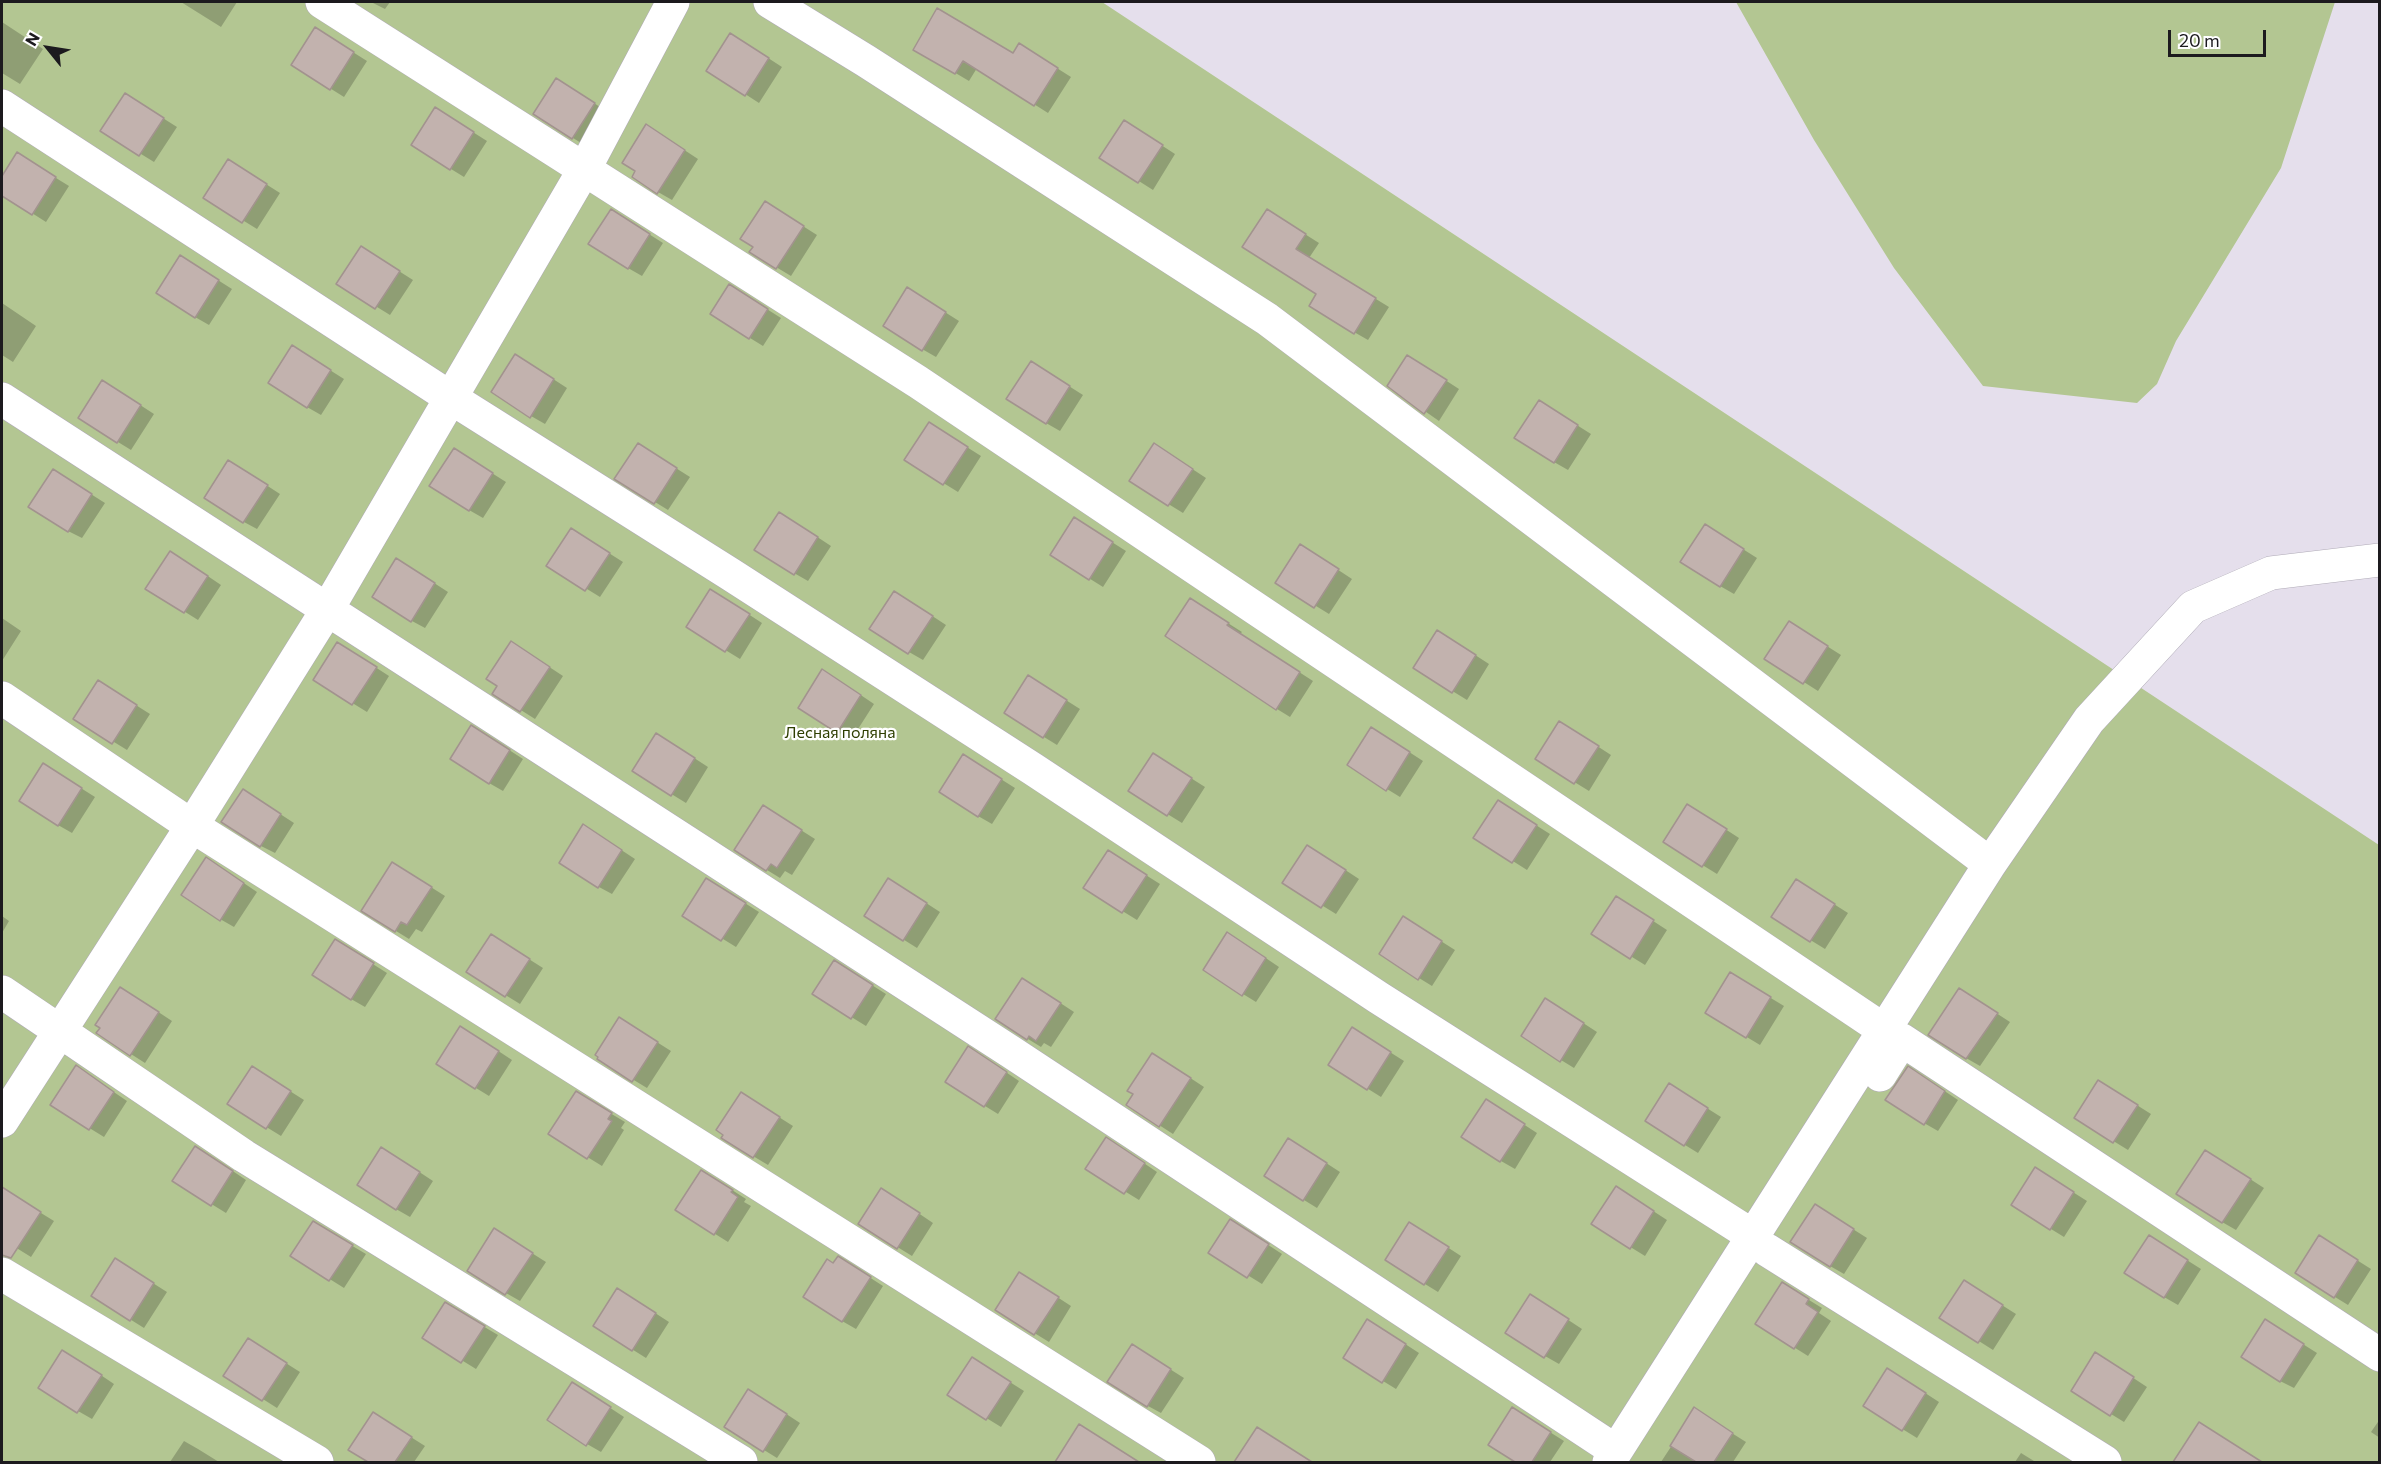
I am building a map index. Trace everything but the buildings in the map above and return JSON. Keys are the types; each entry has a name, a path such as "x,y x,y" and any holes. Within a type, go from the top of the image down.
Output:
{"street":[{"path":"322,2 918,382 1884,1030"},
{"path":"2,1121 192,826 327,610 585,168 673,2"},
{"path":"770,2 866,61 1267,319 1990,864"},
{"path":"2,106 451,399 750,587 1043,776 1379,998 2105,1462"},
{"path":"2,399 1011,1052 1624,1460 1760,1243 1884,1030 1990,864 2089,720 2193,607 2271,573 2379,560"},
{"path":"2,698 192,826 1199,1462"},
{"path":"2,992 244,1156 741,1462"},
{"path":"1760,1243 1902,1040 2379,1355"},
{"path":"2,1274 317,1462"}],"green space":[{"name":"Лесная поляна","path":"2,2 1102,2 2379,845 2379,1462 2,1462"},
{"path":"1736,2 2335,2 2281,168 2176,341 2157,384 2137,403 1983,386 1894,268 1814,140"}]}
